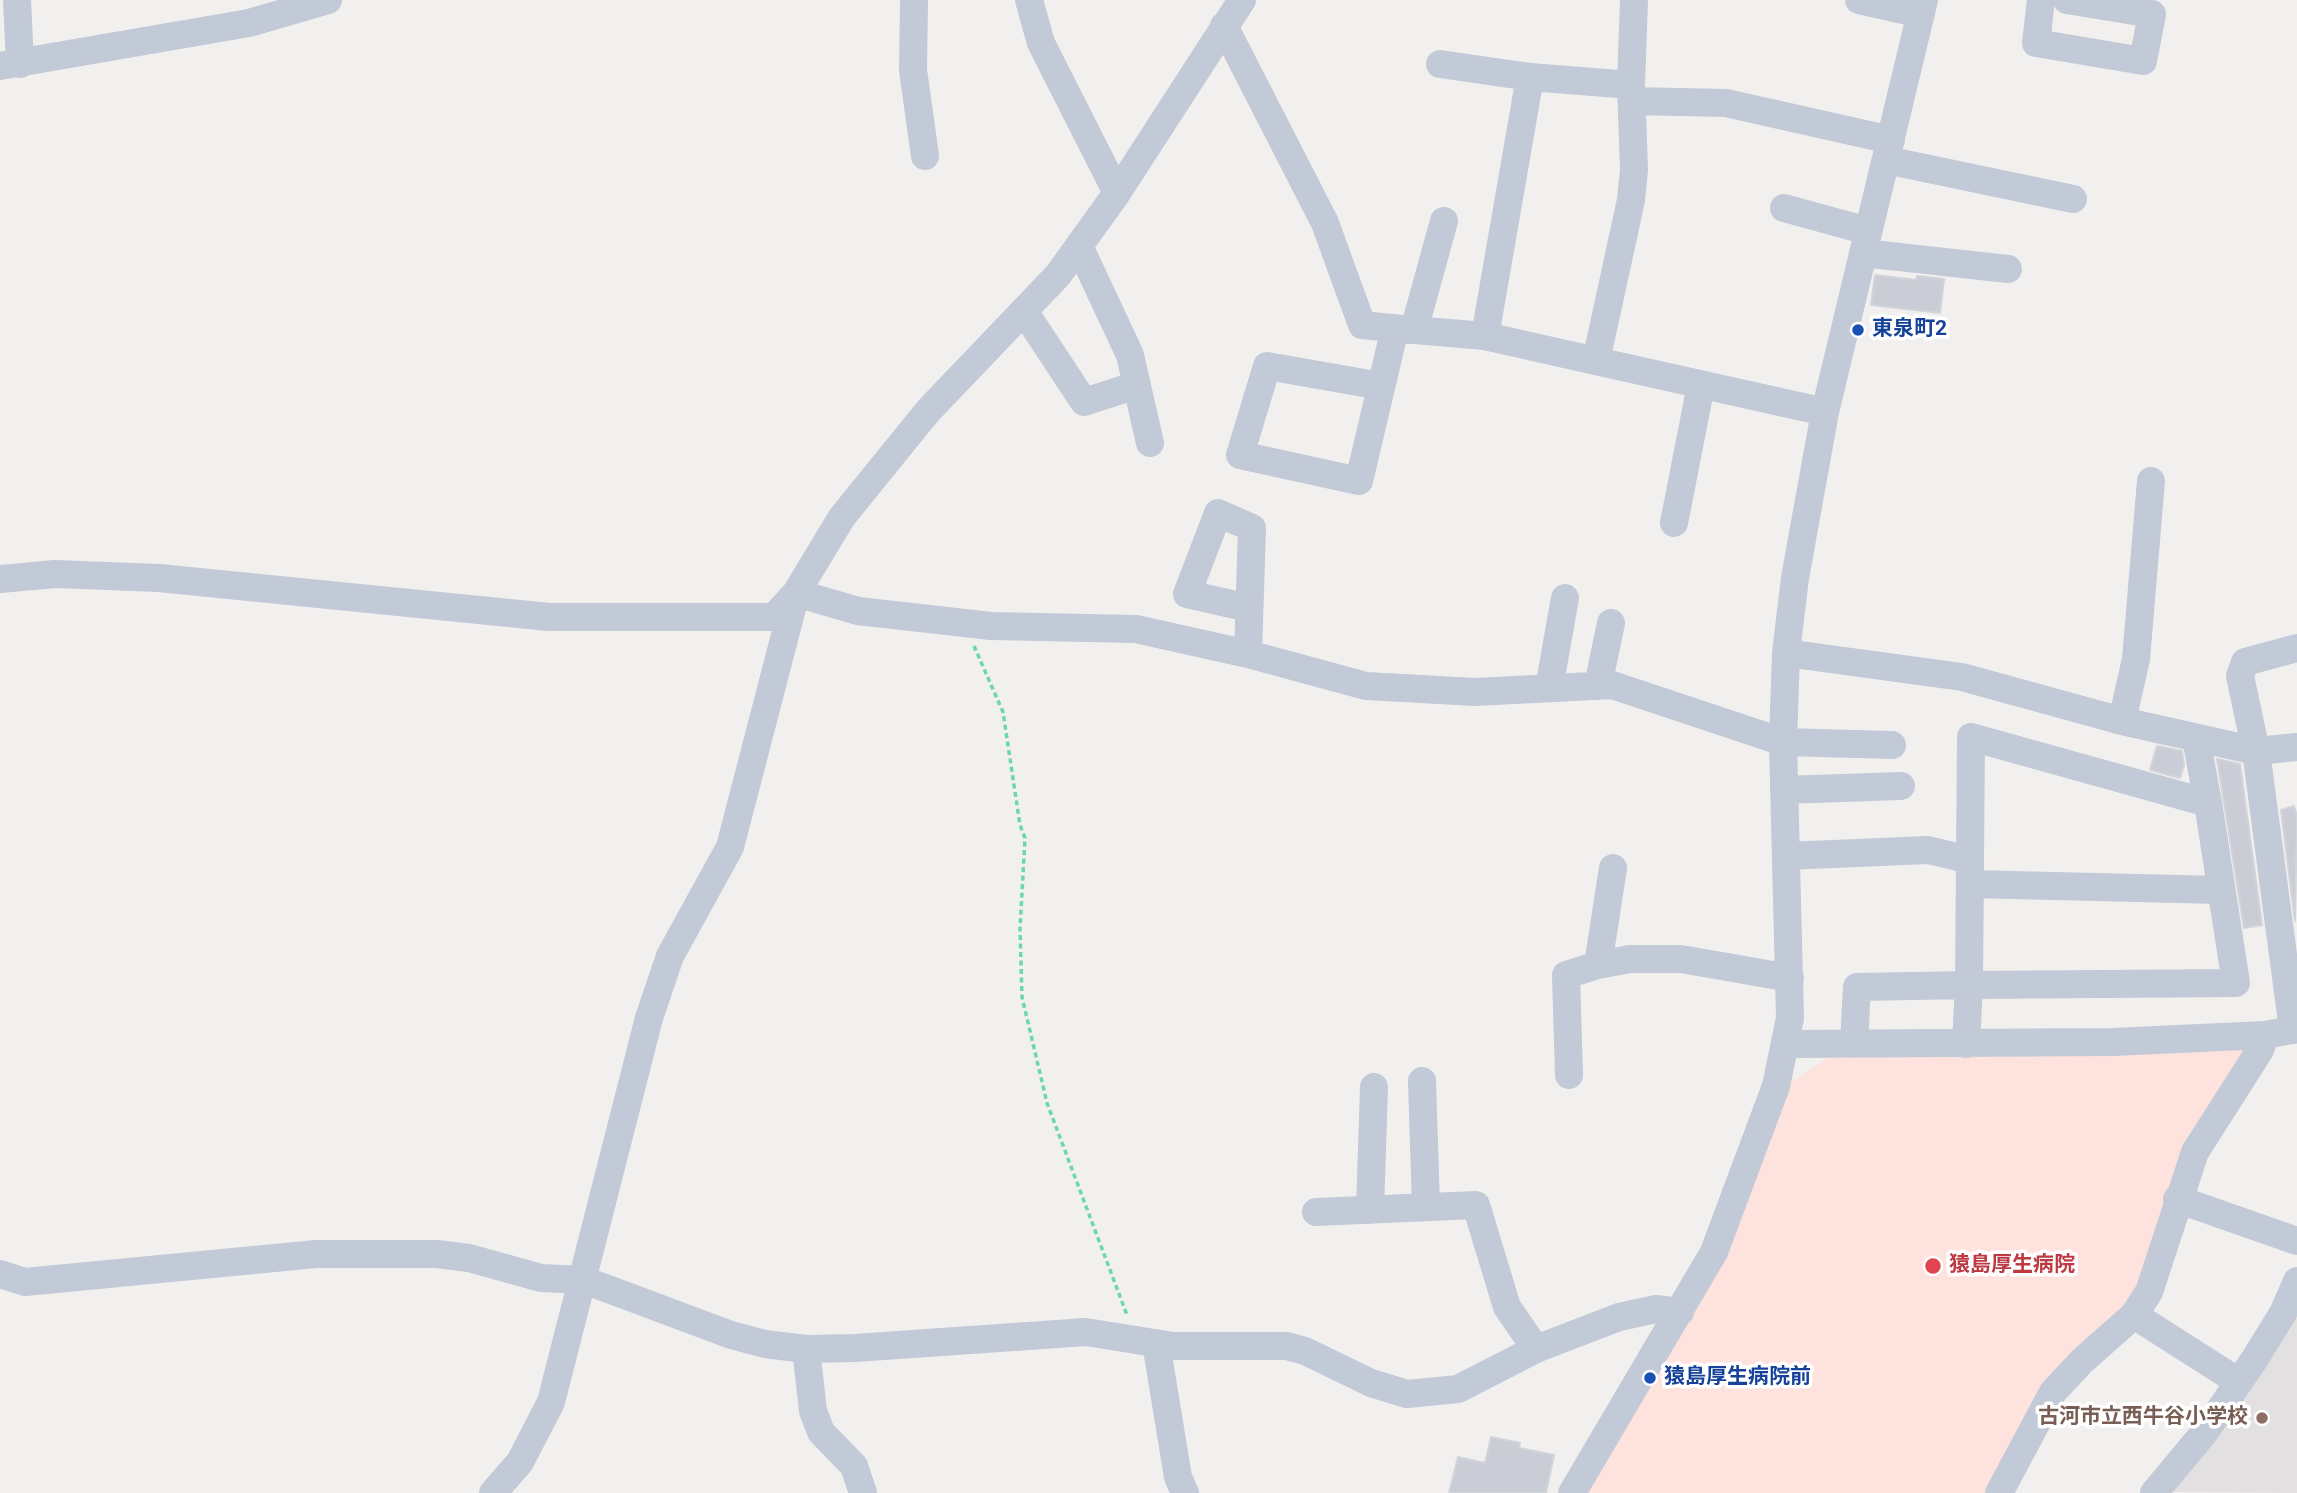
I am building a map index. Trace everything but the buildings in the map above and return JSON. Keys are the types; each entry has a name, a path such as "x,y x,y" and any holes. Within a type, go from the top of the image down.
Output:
{"street":[{"path":"17,0 10,65 249,23 328,0"},
{"path":"914,0 913,70 925,156"},
{"path":"1028,0 1041,43 1118,193"},
{"path":"0,579 55,573 159,578 549,617 774,617 796,593 850,506 928,411 1058,275 1118,193 1242,0"},
{"path":"1596,361 1631,200 1634,170 1634,0"},
{"path":"1572,1493 1714,1252 1776,1086 1785,1044 1790,978 1783,742 1786,653 1804,516 1825,412 1923,7 1859,0"},
{"path":"2041,0 2036,43 2143,61 2152,14 2067,0"},
{"path":"1224,26 1325,223 1362,325 1485,336 1825,412"},
{"path":"1440,64 1632,93 1726,103 2073,199"},
{"path":"1485,336 1530,77"},
{"path":"1784,208 1866,242 2008,269"},
{"path":"1381,386 1267,366 1240,455 1359,481 1381,386 1444,221"},
{"path":"1079,246 1130,355 1150,443"},
{"path":"1024,311 1084,402 1137,385"},
{"path":"1674,523 1701,386"},
{"path":"2122,721 2136,659 2151,481"},
{"path":"796,593 858,611 991,626 1136,629 1248,654 1366,686 1475,692 1612,685 1783,742 1892,745"},
{"path":"493,1493 520,1462 551,1402 649,1018 670,956 730,847 796,593"},
{"path":"1549,688 1565,598"},
{"path":"1248,654 1249,608"},
{"path":"1598,686 1611,623"},
{"path":"1785,1044 1966,1044 2265,1035 2295,1030 2256,751 2240,676 2245,662 2297,648"},
{"path":"1786,653 1962,677 2122,721 2256,751 2297,747"},
{"path":"1966,1044 1971,737 2208,803"},
{"path":"1854,1044 1857,987 2236,983 2196,738"},
{"path":"1784,790 1901,786"},
{"path":"1786,856 1928,850 1970,872 2221,890"},
{"path":"1598,965 1613,868"},
{"path":"1569,1075 1566,975 1630,959 1681,959 1790,978"},
{"path":"1999,1493 2053,1392 2082,1361 2134,1315 2148,1292 2177,1199 2201,1139 2260,1050 2265,1035"},
{"path":"1422,1081 1426,1207"},
{"path":"1370,1210 1374,1087"},
{"path":"2177,1199 2297,1241"},
{"path":"1316,1212 1476,1205 1507,1307 1535,1349"},
{"path":"0,1275 25,1282 316,1254 437,1254 469,1258 541,1278 584,1280 731,1335 765,1344 806,1349 855,1349 1086,1332 1147,1342 1287,1346 1305,1351 1371,1383 1407,1394 1458,1389 1535,1349 1619,1317 1656,1309 1680,1312"},
{"path":"2154,1493 2204,1433 2239,1382 2283,1313 2297,1281"},
{"path":"2134,1315 2239,1382"},
{"path":"1147,1342 1178,1477 1185,1493"},
{"path":"806,1349 813,1411 821,1432 854,1466 863,1493"}],"path":[{"path":"963,622 1003,712 1014,766 1020,825 1025,838 1020,929 1022,997 1047,1103 1147,1342"}],"shaded area":[{"name":"猿島厚生病院","path":"2250,1047 2142,1289 1991,1493 1585,1493 1785,1087 1831,1056"},
{"name":"古河市立西牛谷小学校","path":"2297,1306 2297,1493 2170,1492"}],"place":[{"name":"東泉町2","path":"1858,330"},
{"name":"猿島厚生病院","path":"1933,1266"},
{"name":"猿島厚生病院前","path":"1650,1378"},
{"name":"古河市立西牛谷小学校","path":"2262,1418"}]}
